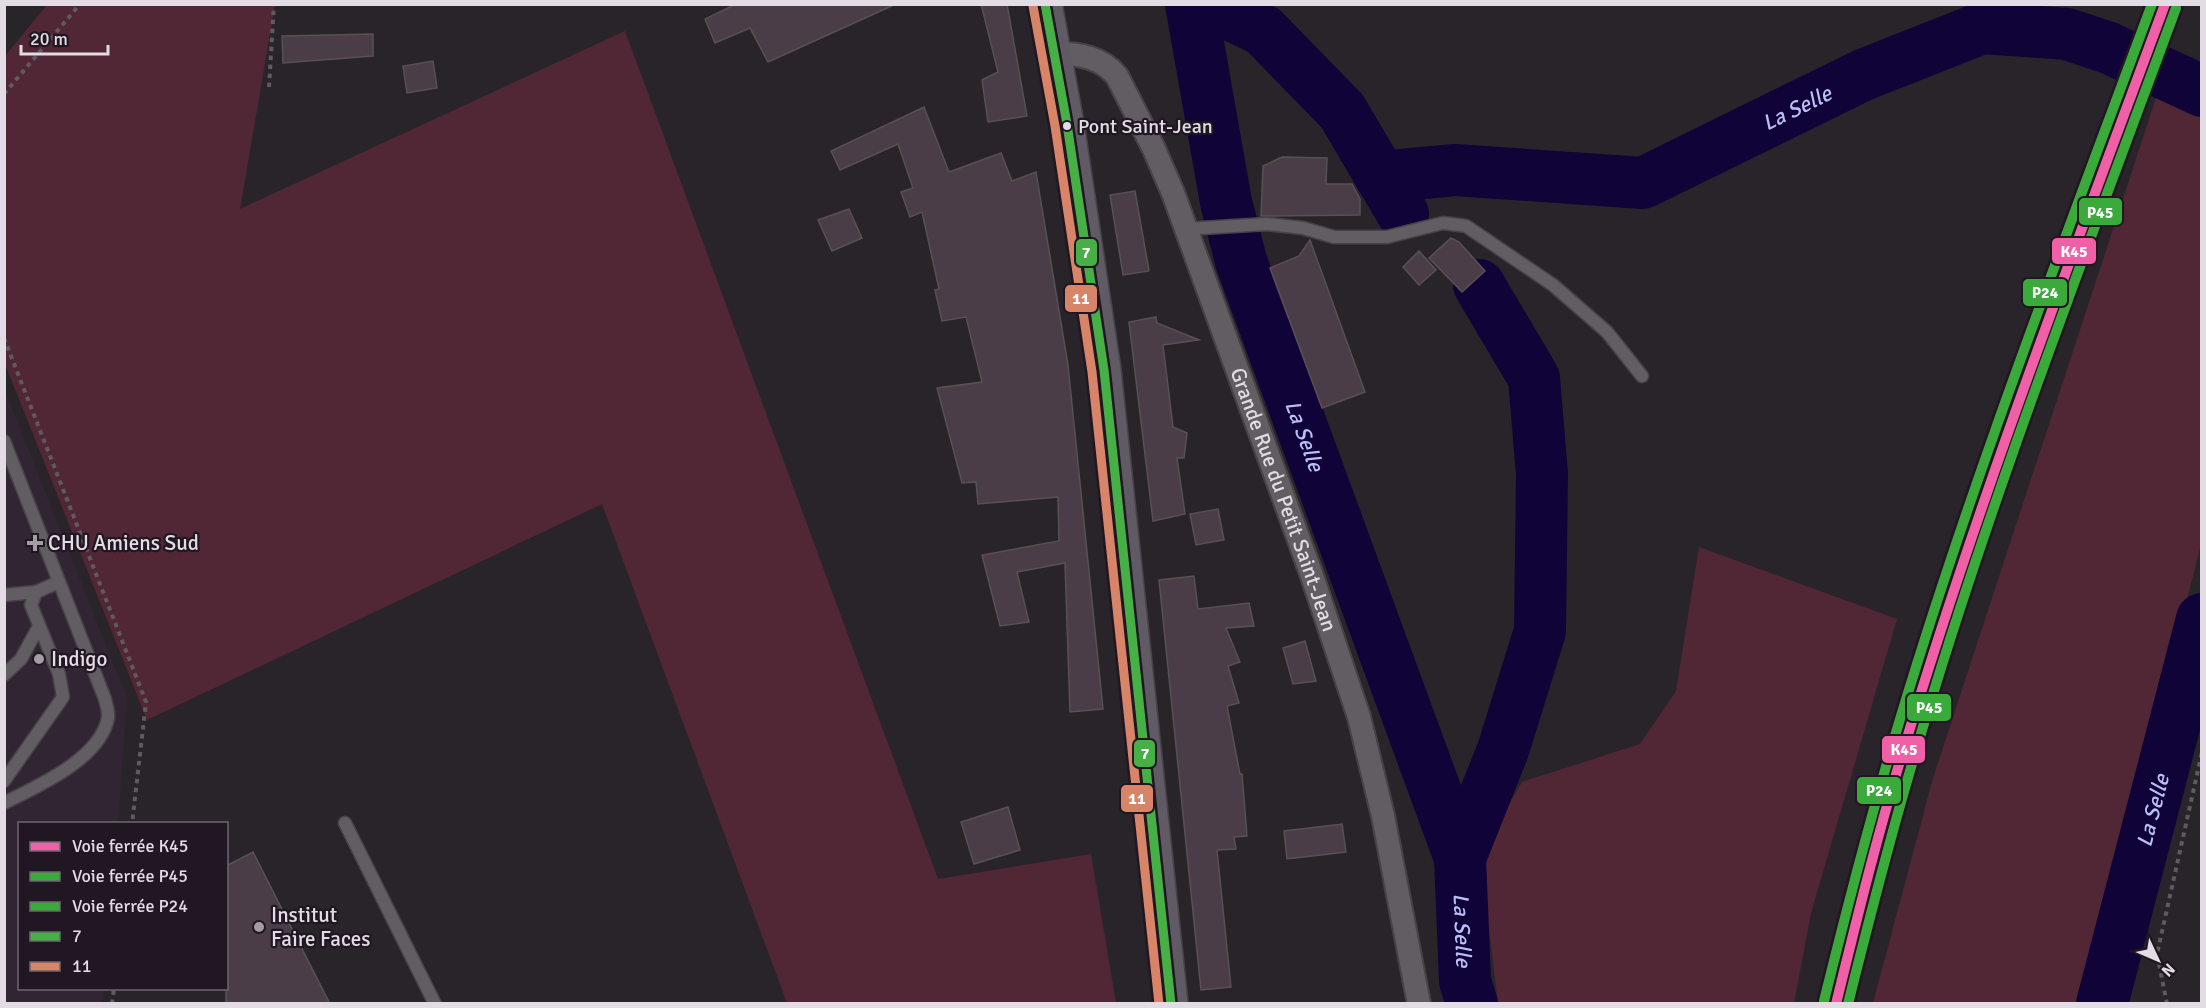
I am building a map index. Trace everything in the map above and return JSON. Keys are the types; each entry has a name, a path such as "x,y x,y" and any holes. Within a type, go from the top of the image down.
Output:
{"main road":[{"path":"1045,4 1055,53 1104,370 1171,1004"}],"street":[{"name":"Grande Rue du Petit Saint-Jean","path":"1055,53 1087,56 1109,66 1117,76 1154,149 1186,229 1311,573 1359,717 1376,785 1419,1004"}],"lane":[{"path":"1186,229 1267,224 1303,228 1334,237 1387,237 1443,223 1466,226 1554,285 1607,332 1642,376"},
{"path":"4,441 105,699 108,717 96,742 70,767 4,803"},
{"path":"4,595 36,592 59,582"},
{"path":"4,781 63,697 58,674 38,628 31,605 36,592"},
{"path":"4,675 21,659 38,628"},
{"path":"345,823 435,1004"}],"path":[{"path":"4,94 80,4"},
{"path":"269,87 274,4"},
{"path":"4,338 146,702 132,822"},
{"path":"2167,1004 2157,954 2202,752"}],"shaded area":[{"path":"47,5 275,5 240,209 625,31 938,879 1091,854 1116,1003 787,1003 602,504 147,720 5,364 5,56"},
{"path":"2158,92 2201,117 2201,545 2081,1003 1873,1003 1933,778"},
{"name":"CHU Amiens Sud","path":"4,388 127,698 118,822 18,822 18,990 104,990 102,1003 5,1003"},
{"path":"1699,547 1897,619 1811,913 1794,1003 1498,1003 1480,854 1522,782 1640,744 1676,691"}],"building":[{"path":"736,4 896,4 768,62 750,28 715,43 705,19"},
{"path":"981,4 1007,4 1027,116 988,122 982,80 998,72"},
{"path":"373,34 373,56 283,63 282,36"},
{"path":"433,61 437,88 407,93 403,66"},
{"path":"924,107 949,172 1001,153 1012,181 1036,172 1068,365 1103,709 1070,712 1065,563 1017,572 1029,622 1000,626 982,555 1059,541 1058,497 978,504 976,482 962,483 937,388 982,382 966,317 942,321 935,290 939,289 922,212 910,217 901,192 913,188 898,144 840,170 831,151"},
{"path":"1282,157 1327,158 1326,184 1352,184 1360,199 1360,215 1261,216 1263,166"},
{"path":"1135,191 1149,271 1123,275 1110,195"},
{"path":"849,209 862,238 832,251 818,220"},
{"path":"1451,238 1459,242 1485,271 1462,292 1429,258"},
{"path":"1310,240 1365,392 1322,408 1270,268 1299,256"},
{"path":"1419,251 1436,270 1419,285 1403,267"},
{"path":"1156,317 1157,323 1199,340 1163,345 1173,427 1187,433 1184,458 1177,458 1185,514 1153,521 1129,322"},
{"path":"1218,509 1224,540 1196,545 1190,514"},
{"path":"1194,576 1198,609 1249,603 1254,626 1226,628 1240,662 1228,666 1239,703 1227,706 1240,774 1242,774 1247,836 1234,837 1236,849 1217,850 1231,987 1201,990 1159,580"},
{"path":"1305,641 1316,681 1293,684 1283,648"},
{"path":"1008,807 1020,850 974,864 961,822"},
{"path":"1342,824 1346,852 1287,859 1284,831"},
{"name":"Institut Faire Faces","path":"253,852 330,1004 226,1004 228,865"}],"waterway":[{"name":"La Selle","path":"1191,4 1226,202 1241,261 1460,858 1465,981 1472,1004"},
{"name":"La Selle","path":"1207,4 1263,30 1342,111 1403,214"},
{"name":"La Selle","path":"1381,177 1455,170 1643,183 1863,75 1982,28 2067,34 2109,48 2202,91"},
{"name":"La Selle","path":"1460,858 1503,750 1540,631 1542,474 1534,378 1479,285"},
{"name":"La Selle","path":"2102,1004 2202,619"}],"rail line":[{"name":"P24","path":"1824,1001 1856,873 1883,778 1951,559 2049,281 2152,4"},
{"name":"K45","path":"1836,1004 1894,780 1933,654 2029,374 2165,4"},
{"name":"P45","path":"1848,1004 1906,785 1974,565 2039,379 2176,8"}],"transit line":[{"name":"7","path":"1045,4 1067,124 1104,370 1171,1004"},
{"name":"11","path":"1033,6 1055,126 1092,372 1159,1004"}],"place":[{"name":"Pont Saint-Jean","path":"1067,126"},
{"name":"CHU Amiens Sud","path":"35,543"},
{"name":"Indigo","path":"39,659"},
{"name":"Institut Faire Faces","path":"259,927"}]}
